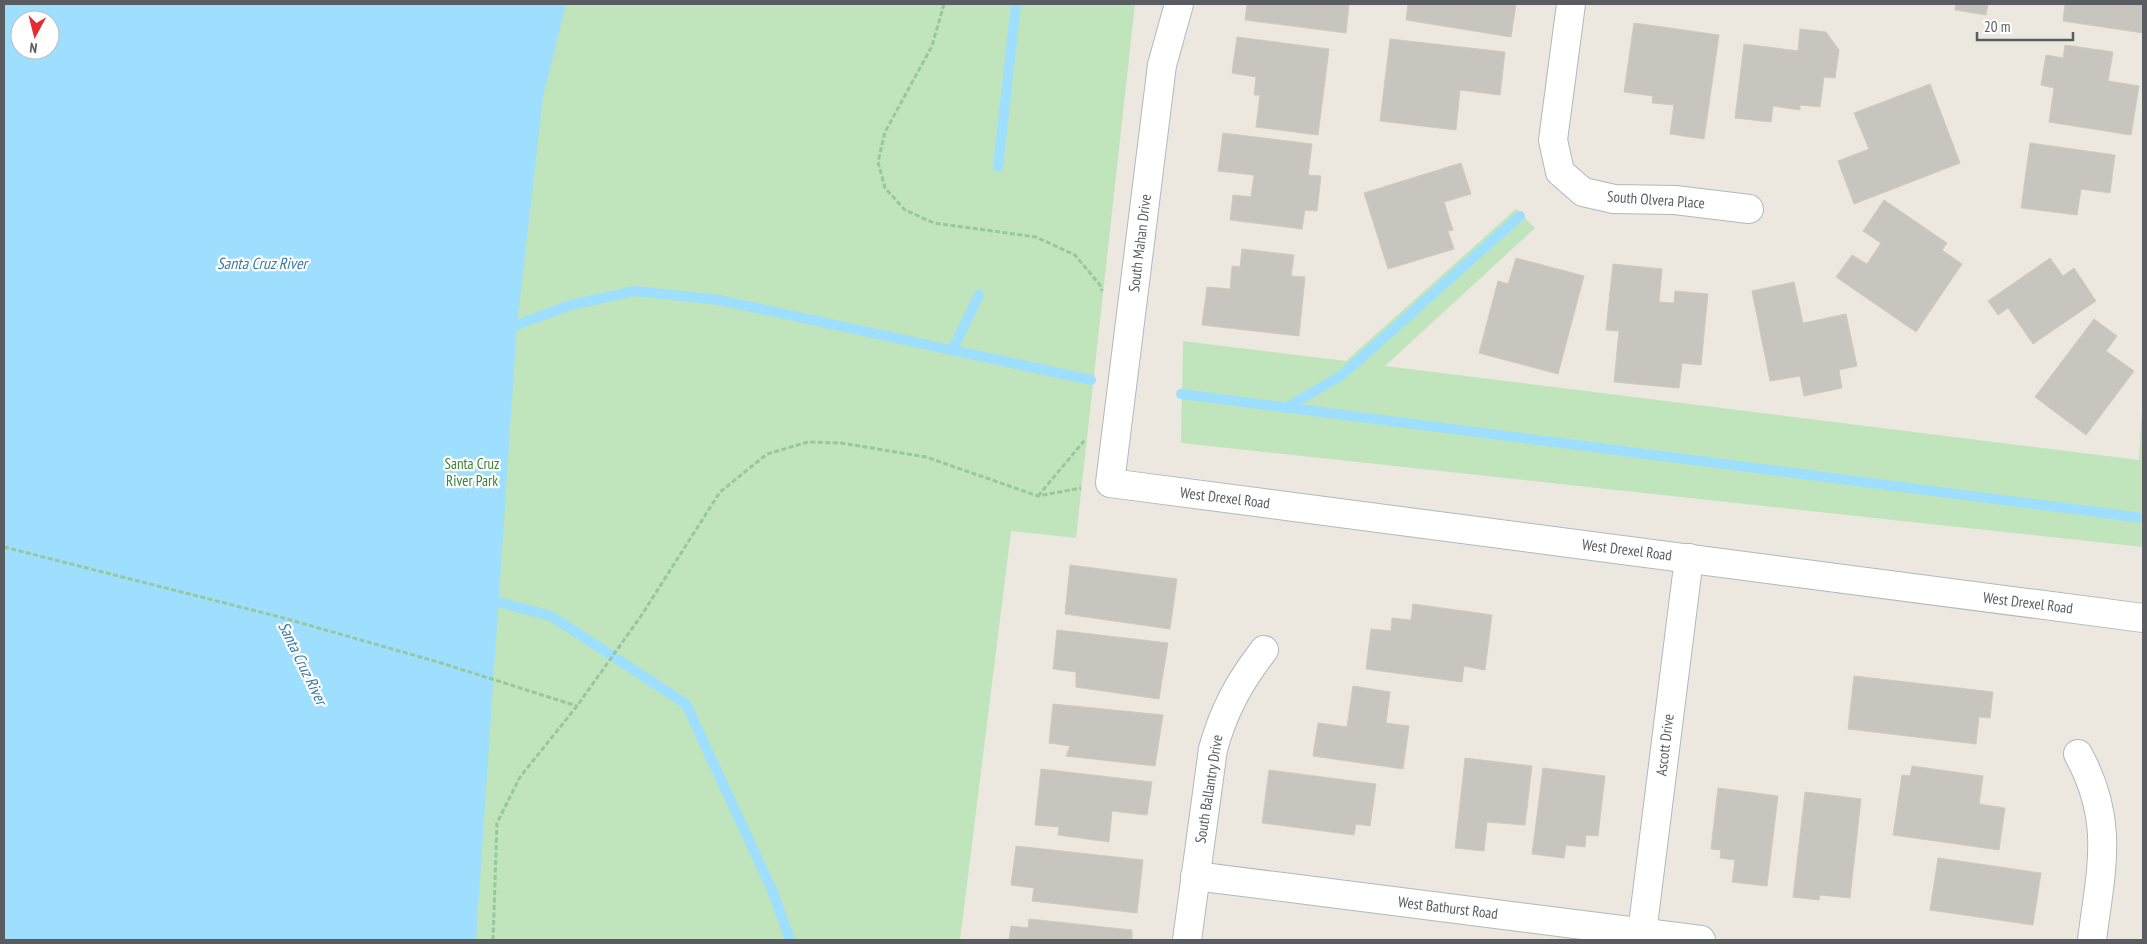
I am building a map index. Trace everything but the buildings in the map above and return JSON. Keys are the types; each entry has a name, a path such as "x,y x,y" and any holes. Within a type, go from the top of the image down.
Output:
{"street":[{"name":"South Mahan Drive","path":"1110,483 1162,65 1179,4"},
{"name":"South Olvera Place","path":"1572,4 1553,140 1560,172 1582,192 1614,199 1675,200 1749,209"},
{"name":"West Drexel Road","path":"1110,483 2143,618"},
{"name":"Ascott Drive","path":"1642,933 1689,558"},
{"name":"South Ballantry Drive","path":"1187,940 1213,750 1221,721 1233,695 1264,650"},
{"path":"2078,754 2090,775 2098,800 2103,828 2102,858 2092,940"},
{"name":"West Bathurst Road","path":"1195,876 1701,940"}],"path":[{"path":"944,4 932,46 885,132 878,162 885,188 905,210 934,223 1036,237 1075,256 1100,285 1102,295"},
{"path":"1038,496 1086,437"},
{"path":"493,940 497,823 520,777 577,706 625,639 720,492 767,454 808,442 879,448 926,456 1038,496 1110,483"},
{"path":"4,547 280,617 438,662 577,706"}],"green space":[{"name":"Santa Cruz River Park","path":"4,4 1135,4 1076,538 1011,531 960,940 4,940"},
{"path":"1516,209 1535,228 1385,366 2139,460 2143,393 2143,547 1181,443 1183,341 1346,361"}],"water":[{"name":"Santa Cruz River","path":"4,4 566,4 543,97 517,325 476,940 4,940"}],"waterway":[{"path":"998,167 1016,4"},
{"path":"1286,408 1342,375 1520,216"},
{"path":"504,326 517,325 571,305 635,291 719,300 1091,380"},
{"path":"952,351 979,295"},
{"path":"1181,394 2143,518"},
{"path":"486,599 551,616 686,704 772,890 790,940"}]}
